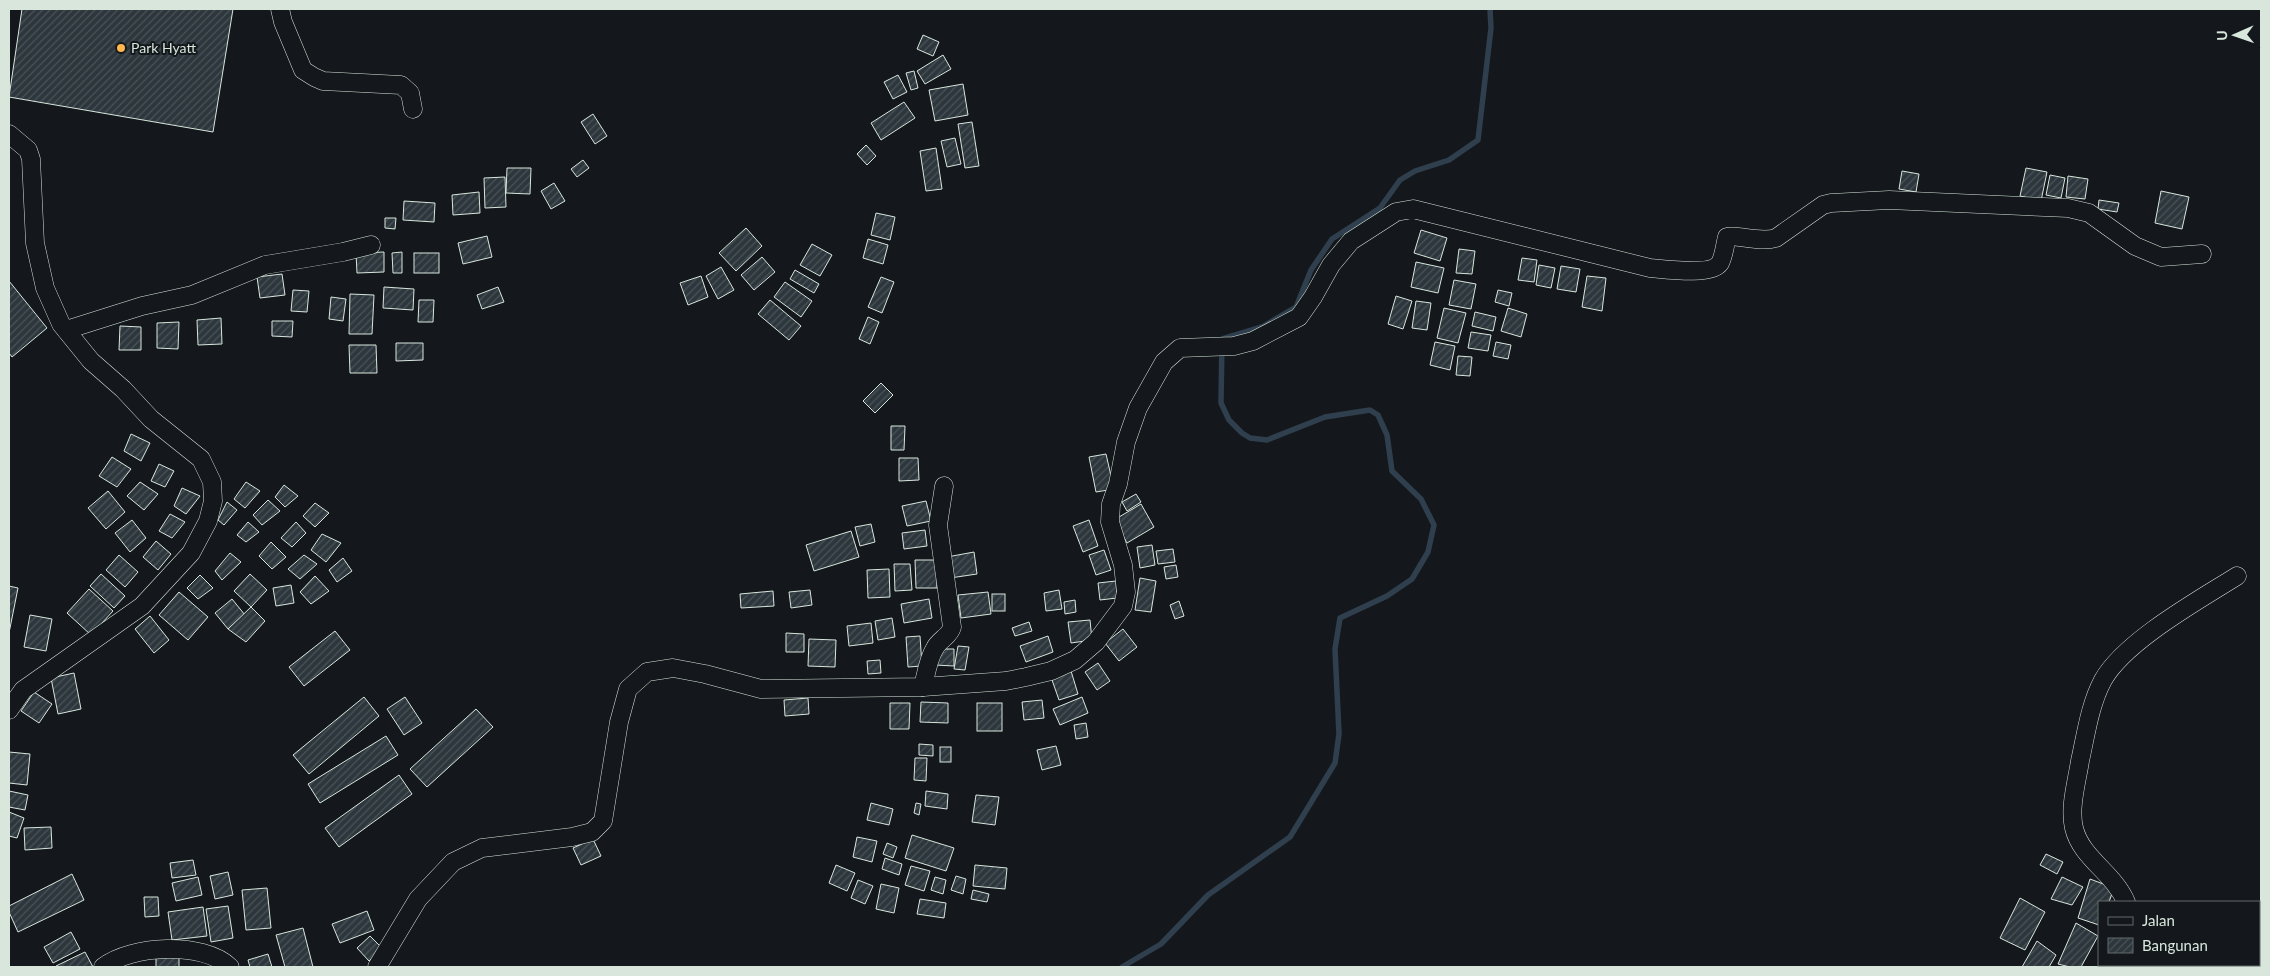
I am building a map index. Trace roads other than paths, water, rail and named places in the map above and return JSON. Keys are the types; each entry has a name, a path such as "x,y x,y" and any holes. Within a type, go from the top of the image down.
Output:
{"street":[{"path":"280,9 283,22 304,70 323,81 401,85 410,93 414,109"},
{"path":"9,134 28,150 31,159 35,243 46,288 61,324 91,361 123,389 151,419 201,459 212,482 213,501 208,521 191,553 142,606 23,690 9,710"},
{"path":"378,967 418,899 453,862 482,848 592,832 603,821 619,722 628,689 647,672 674,668 761,689 923,687 997,682 1026,677 1051,671 1075,660 1096,642 1123,606 1126,592 1123,565 1110,522 1111,504 1118,484 1126,442 1138,408 1164,362 1180,348 1234,346 1253,340 1300,317 1331,265 1351,241 1396,212 1413,209 1650,268 1686,270 1712,269 1717,266 1728,237 1731,235 1753,240 1771,240 1823,205 1867,200 2068,208 2089,213 2135,246 2161,257 2202,254"},
{"path":"66,330 142,306 192,295 265,264 342,252 372,245"},
{"path":"923,687 933,651 940,641 951,632 952,627 938,525 944,486"},
{"path":"2125,901 2115,881 2082,847 2074,828 2073,812 2078,771 2086,730 2095,700 2102,682 2120,658 2178,612 2238,576"},
{"path":"103,967 123,956 167,949 199,952 221,959 230,967"}],"waterway":[{"path":"1122,967 1161,944 1208,895 1290,837 1335,763 1339,734 1335,649 1340,618 1387,596 1412,579 1428,552 1434,525 1421,499 1392,471 1387,435 1378,415 1370,410 1325,417 1267,440 1250,438 1229,420 1221,403 1222,339 1262,327 1296,307 1311,270 1332,239 1380,208 1400,180 1415,171 1449,160 1478,140 1491,28 1490,9"}],"place":[{"name":"Park Hyatt","path":"121,48"}]}
